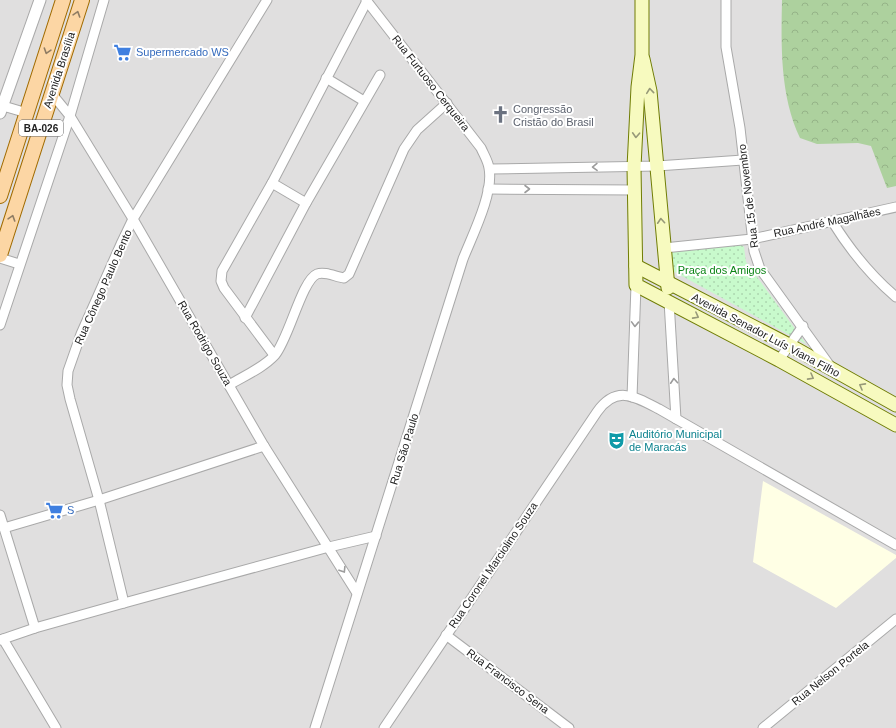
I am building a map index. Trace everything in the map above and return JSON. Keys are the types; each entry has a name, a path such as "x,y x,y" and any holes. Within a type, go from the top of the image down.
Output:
{"main road":[{"name":"Avenida Brasília","path":"0,196 63,0"},
{"name":"Avenida Brasília","path":"0,256 82,0"},
{"path":"636,286 634,167 638,87 642,55 642,0"},
{"path":"642,55 648,75 669,301"},
{"name":"Avenida Senador Luís Viana Filho","path":"636,266 789,345 896,405"},
{"name":"Avenida Senador Luís Viana Filho","path":"636,286 669,301 896,425"}],"street":[{"path":"27,114 1,108 40,0"},
{"path":"0,325 19,264 70,116 104,0"},
{"name":"Rua Cônego Paulo Bento","path":"124,603 99,500 70,399 67,385 68,371 84,327 133,220 267,0"},
{"name":"Rua 15 de Novembro","path":"726,0 726,47 756,259 760,269 803,326 832,369"},
{"path":"274,355 224,288 220,276 272,183 367,1"},
{"name":"Rua Furtuoso Cerqueira","path":"367,1 481,148 490,170"},
{"path":"245,318 306,203 380,75"},
{"path":"326,78 364,101"},
{"name":"Rua Rodrigo Souza","path":"52,94 70,116 133,220 264,446 358,593"},
{"path":"229,385 264,364 274,355 283,343 305,288 313,277 322,273 344,278 349,274 404,148 417,130 447,103"},
{"path":"490,170 634,167 743,160"},
{"name":"Rua São Paulo","path":"314,728 463,259 488,189 490,170"},
{"path":"272,183 306,203"},
{"path":"488,189 635,190"},
{"name":"Rua André Magalhães","path":"664,248 752,239 896,207"},
{"path":"832,221 851,251 874,276 896,296"},
{"path":"0,256 19,264"},
{"path":"636,286 632,397 659,409 896,545"},
{"path":"669,301 676,420"},
{"path":"779,360 803,326"},
{"name":"Rua Coronel Marciolino Souza","path":"384,728 603,404 614,396 622,395 632,397"},
{"path":"4,528 99,500 264,446"},
{"path":"0,515 35,628"},
{"path":"56,728 2,639 35,628 124,603 329,547 376,536"},
{"name":"Rua Nelson Portela","path":"763,728 896,619"},
{"name":"Rua Francisco Sena","path":"446,635 569,728"}],"shaded area":[{"path":"0,0 832,0 896,114 896,728 0,728"},
{"path":"763,481 896,555 896,558 836,608 753,562"}],"green space":[{"path":"782,0 896,0 896,186 887,188 871,146 858,143 817,144 800,138 793,122 785,88 782,53"},
{"name":"Praça dos Amigos","path":"740,244 744,247 746,262 806,344 671,270 666,251"}],"place":[{"name":"Supermercado WS","path":"123,52"},
{"name":"Congressão Cristão do Brasil","path":"500,115"},
{"name":"Auditório Municipal de Maracás","path":"616,440"},
{"name":"S","path":"54,510"}]}
